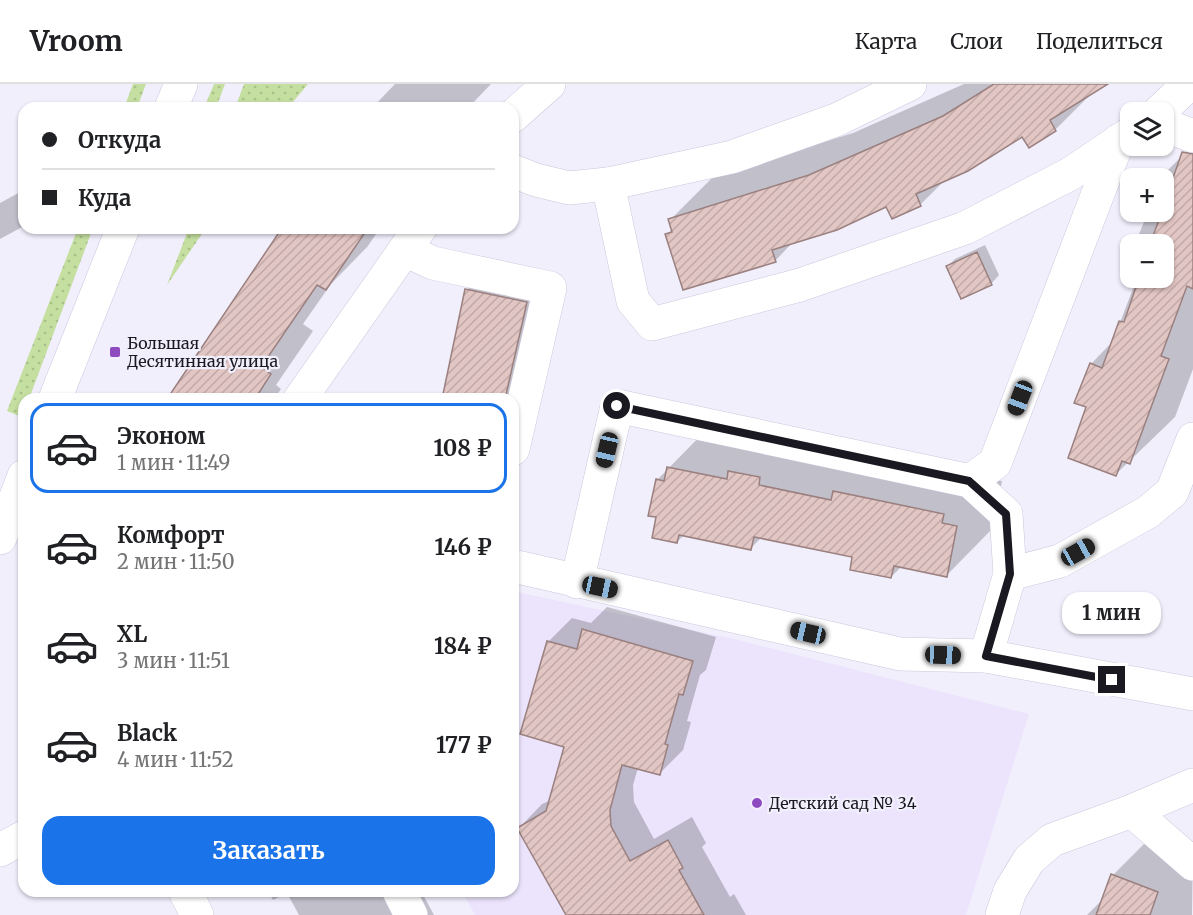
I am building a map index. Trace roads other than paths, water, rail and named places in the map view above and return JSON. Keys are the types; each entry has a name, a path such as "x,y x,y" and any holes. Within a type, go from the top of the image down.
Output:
{"street":[{"path":"174,102 181,84"},
{"path":"519,111 549,84"},
{"path":"519,173 569,188 608,184 732,157 837,120 910,84"},
{"path":"1170,102 1189,84"},
{"path":"1174,129 1193,136"},
{"path":"608,184 633,301 652,324 800,285 965,228 1070,174 1120,140"},
{"path":"969,481 995,462 1120,150"},
{"path":"57,393 121,234"},
{"path":"304,393 413,239 433,263 550,288 519,423"},
{"path":"577,582 617,406 969,481 1006,514 1010,574 986,656"},
{"path":"1010,574 1060,561 1148,512 1172,492 1193,439"},
{"path":"0,538 14,484"},
{"path":"519,568 577,582 736,628 900,654 986,656 1193,694"},
{"path":"1002,915 1010,891 1029,860 1052,840 1132,811 1193,785"},
{"path":"1132,811 1193,864"},
{"path":"0,850 18,840"},
{"path":"187,897 197,915"},
{"path":"402,897 411,915"}],"place":[{"name":"Большая Десятинная улица","path":"115,352"},
{"name":"Детский сад № 34","path":"757,803"}]}
